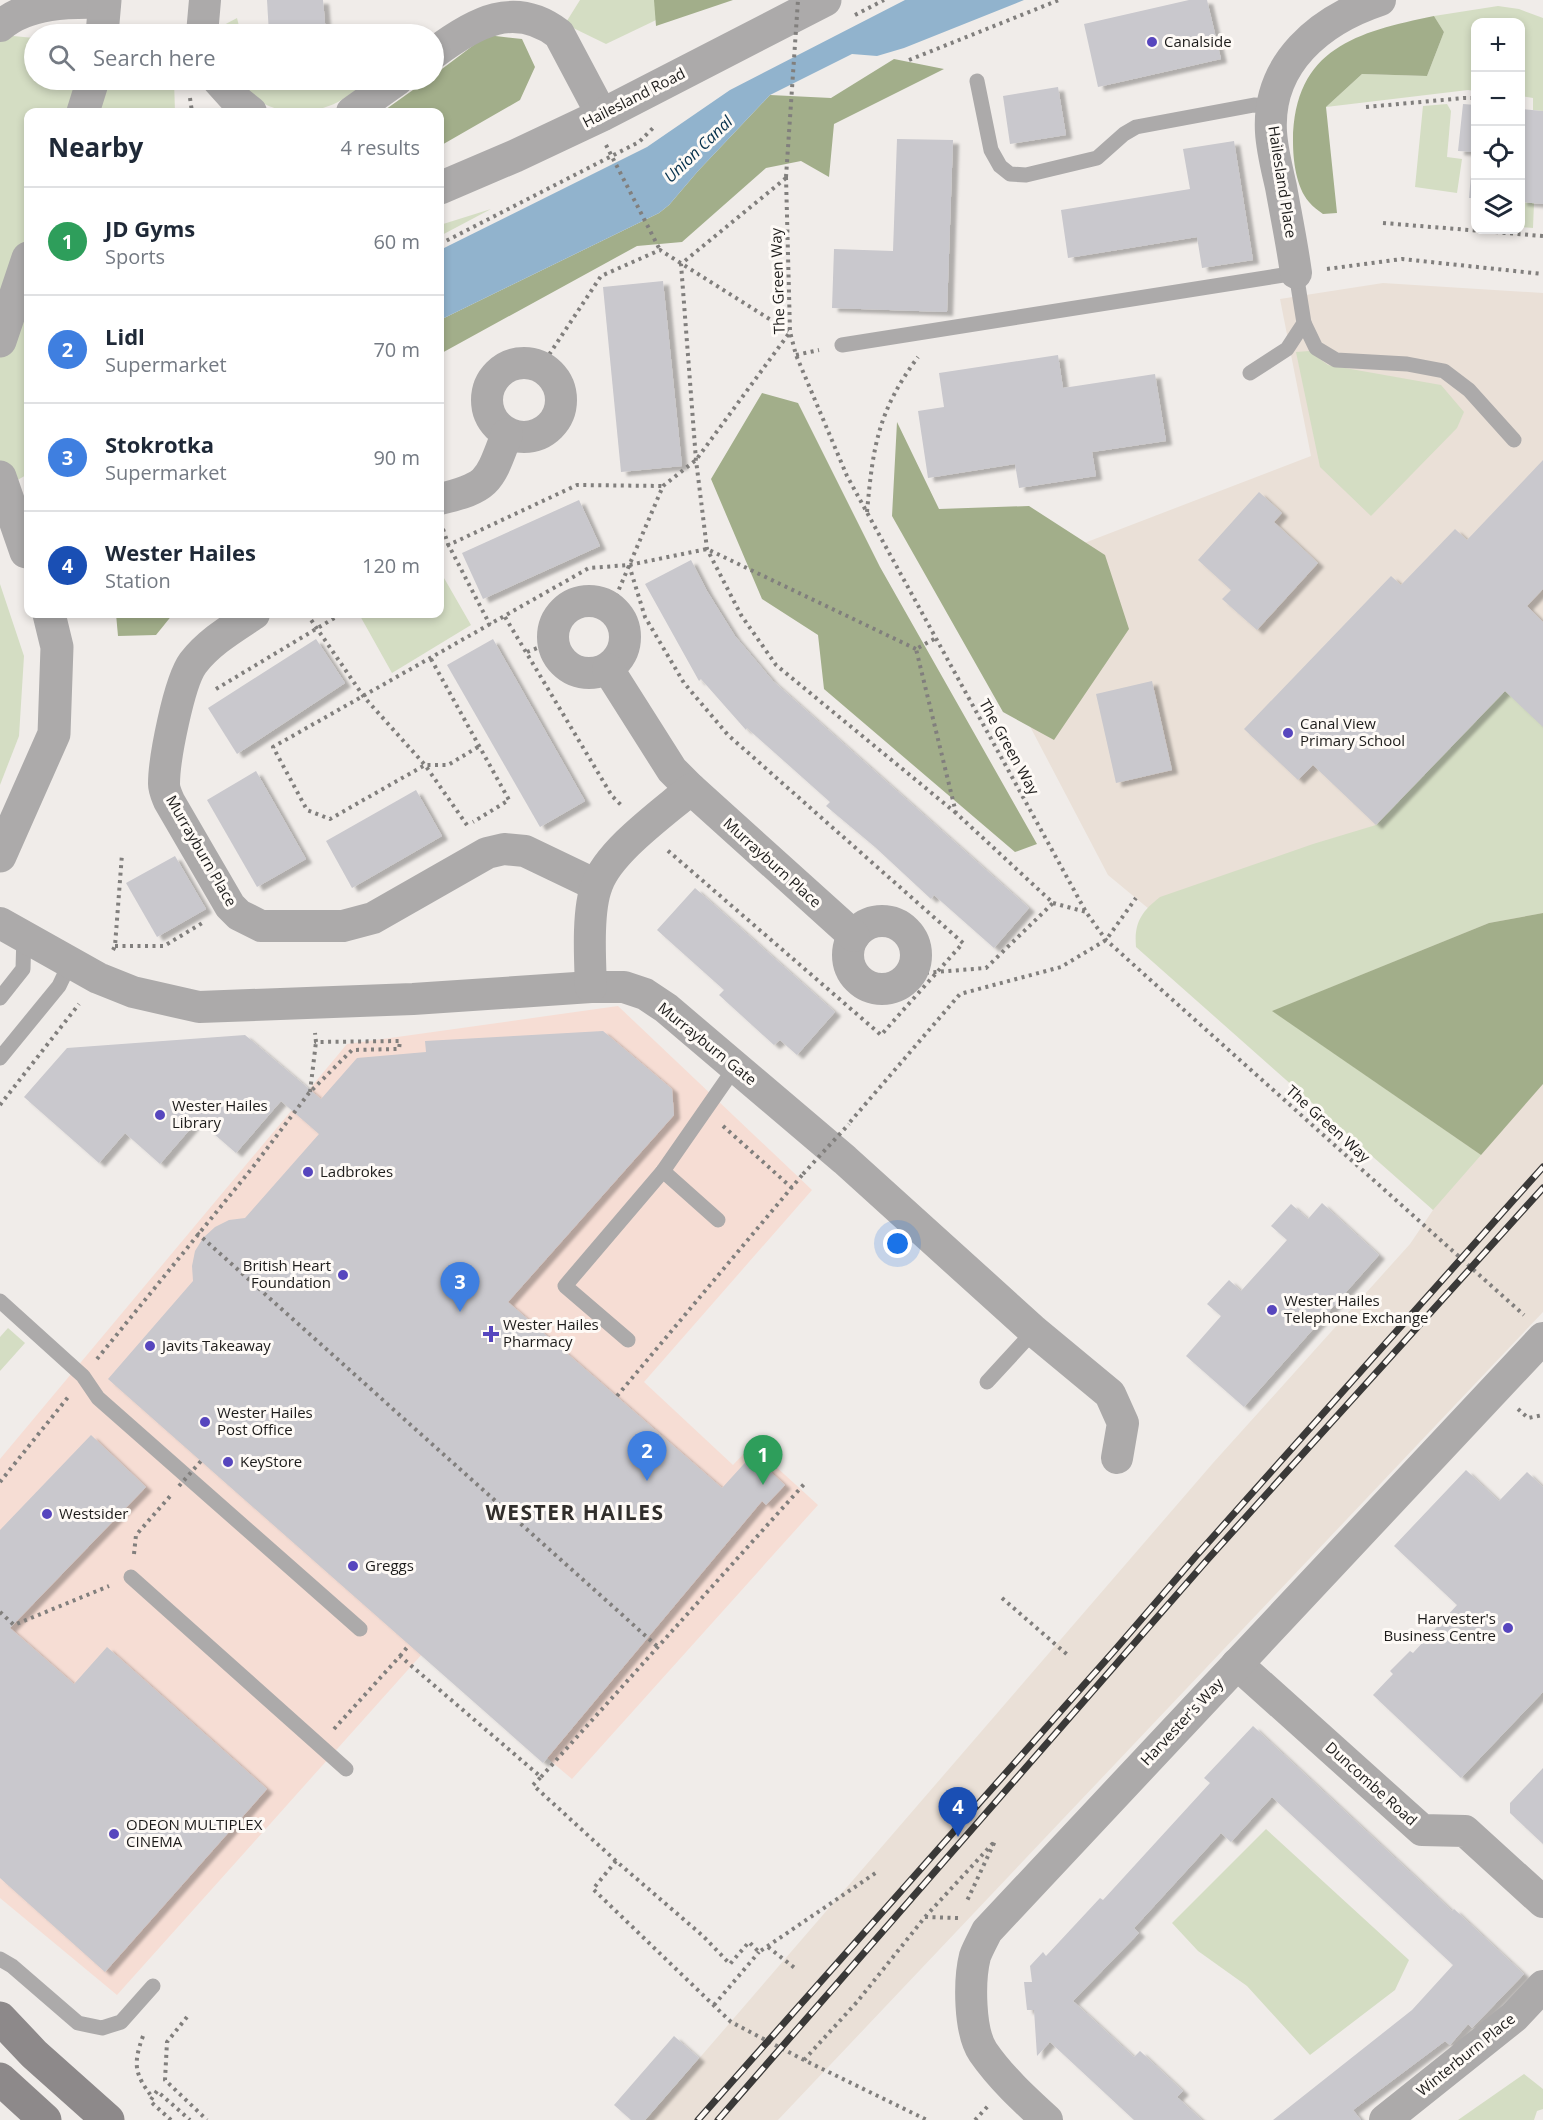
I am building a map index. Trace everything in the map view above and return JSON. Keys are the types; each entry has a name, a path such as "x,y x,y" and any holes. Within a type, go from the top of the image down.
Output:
{"main road":[{"path":"0,2018 34,2054 108,2120"},
{"path":"0,2079 45,2120"}],"street":[{"path":"203,24 205,0"},
{"name":"Hailesland Road","path":"444,186 495,165 604,130 825,0"},
{"name":"Hailesland Place","path":"1296,273 1271,131 1273,106 1282,75 1313,35 1346,13 1380,0"},
{"path":"0,26 29,9 85,3 104,13"},
{"path":"444,45 484,15 496,10 523,9 537,14 550,22 559,34 604,130"},
{"path":"84,108 90,90"},
{"path":"227,90 246,108"},
{"path":"358,108 383,90"},
{"path":"0,340 24,270"},
{"path":"527,363 541,367 552,376 560,389 561,403 558,417 549,429 536,436 521,438 507,434 496,425 488,412 486,398 490,384 499,372 512,365 527,363"},
{"path":"444,498 463,494 480,486 492,472 507,434"},
{"path":"0,477 24,546"},
{"path":"584,601 599,601 611,608 621,619 626,632 625,646 618,660 608,669 594,673 580,672 567,666 557,655 540,647 554,628 560,615 571,605 584,601"},
{"path":"0,856 54,734 57,646 50,618"},
{"name":"Murrayburn Place","path":"249,618 209,645 183,679 175,713 164,786 169,801 230,906 239,915 261,926 343,926 373,918 487,853 504,849 525,851 596,885"},
{"name":"Murrayburn Place","path":"608,669 672,770 854,936"},
{"path":"591,987 592,909 596,885 620,851 691,789"},
{"path":"876,921 889,921 902,927 911,937 916,948 916,962 911,974 901,984 889,989 876,989 863,984 854,975 849,962 849,949 854,936 863,927 876,921"},
{"name":"Murrayburn Gate","path":"12,929 98,978 133,992 199,1007 413,999 591,987 624,987 645,994 666,1008 736,1066 845,1160 1034,1331 1110,1394 1123,1423 1117,1458"},
{"name":"Harvester's Way","path":"1047,2120 1008,2083 982,2050 972,2017 971,1985 975,1955 973,1925 1237,1664 1532,1336"},
{"name":"Duncombe Road","path":"1237,1664 1422,1830 1465,1831 1543,1902"},
{"name":"Winterburn Place","path":"1385,2120 1514,2017 1543,1986"}],"lane":[{"path":"977,81 991,150 1000,166 1010,174 1026,175 1097,158 1124,134 1136,127 1254,105 1273,106"},
{"path":"842,345 1296,273 1304,323 1316,348 1336,360 1407,364 1444,371 1469,390 1514,440"},
{"path":"1250,373 1287,349 1304,323"},
{"path":"0,998 23,969 12,929"},
{"path":"0,1058 59,986 70,963"},
{"path":"628,1340 565,1286 663,1171 736,1066"},
{"path":"663,1171 718,1220"},
{"path":"0,1301 83,1376 98,1398 360,1629"},
{"path":"987,1382 1034,1331"},
{"path":"131,1577 346,1769"},
{"path":"0,1959 12,1966 78,2023 102,2028 121,2022 153,1986"}],"path":[{"name":"The Green Way","path":"798,0 786,177 790,332 796,355 847,476 1086,912 1106,940 1532,1336"},
{"path":"909,60 1059,0"},
{"path":"1366,107 1471,98"},
{"path":"604,130 660,250 790,332 696,460 663,486 611,608"},
{"path":"681,264 786,177"},
{"path":"1383,223 1543,236"},
{"path":"541,367 601,276 660,250"},
{"path":"1296,273 1402,259 1543,274"},
{"path":"681,264 696,460 707,549 741,615 776,665 956,813 1053,903 1086,912"},
{"path":"867,512 872,461 878,431 890,402 906,374 924,350 959,327"},
{"path":"444,546 577,485 663,486"},
{"path":"444,532 490,625"},
{"path":"478,747 448,765 425,765 330,819 307,810 273,747 589,568 629,565 707,549 916,649"},
{"path":"310,618 364,697 425,765 487,853"},
{"path":"175,713 335,618"},
{"path":"916,649 936,638"},
{"path":"916,649 956,813"},
{"path":"431,659 509,800 467,825"},
{"path":"617,1396 803,1174 849,1124 960,994 1061,967 1106,940 1136,898"},
{"path":"911,974 986,968 1053,903"},
{"path":"115,946 164,946 230,906"},
{"path":"309,1003 316,1042 309,1093"},
{"path":"0,1482 197,1233 253,1167 309,1093 352,1050 399,1049 400,1041 316,1042"},
{"path":"704,1110 792,1188"},
{"path":"197,1233 658,1647"},
{"path":"0,1612 14,1625 131,1577 136,1535 201,1461"},
{"path":"759,1952 749,1942 730,1964 702,1936 533,1785 806,1482"},
{"path":"1002,1599 1070,1657"},
{"path":"320,1745 409,1645"},
{"path":"400,1656 541,1777"},
{"path":"804,2060 857,2002 925,1917 995,1841 973,1925 925,1917"},
{"path":"616,1861 592,1889 731,2022 927,2120"},
{"path":"714,2005 759,1952 877,1872"},
{"path":"768,1947 796,1969"},
{"path":"187,2017 167,2042 165,2080 207,2120"},
{"path":"146,2028 135,2065 141,2082 153,2098"},
{"path":"171,2120 150,2101 157,2091 190,2120"}],"shaded area":[{"name":"Canal View Primary School","path":"1383,283 1543,293 1543,1312 778,2120 646,2120 1213,1463 1410,1244 1433,1210 1272,1011 1108,875 959,591 1311,456 1280,299"},
{"path":"618,1006 812,1190 644,1382 733,1465 752,1445 818,1505 572,1779 423,1653 117,1995 0,1898 0,1459 347,1044"}],"green space":[{"path":"580,0 698,0 606,44 565,24"},
{"path":"654,0 733,0 656,26"},
{"path":"1498,6 1519,9 1543,18 1543,111 1533,110 1533,98 1525,97 1525,18 1471,18 1471,90 1326,107 1362,74 1427,76 1444,32 1434,16"},
{"path":"1434,16 1444,32 1427,76 1362,74 1326,107 1337,213 1323,214 1312,205 1301,189 1295,165 1293,141 1296,110 1305,84 1318,65 1335,50 1356,38 1380,29"},
{"path":"237,18 238,24 226,24"},
{"path":"3,35 24,37 24,90 174,90 175,108 24,108 24,476 0,490 0,39"},
{"path":"487,35 522,39 535,67 520,100 444,144 444,108 388,108 413,90 444,90 444,67"},
{"path":"894,59 944,69 834,124 829,177 801,161 766,168 682,242 637,246 444,352 444,318 659,213 669,205 770,95 831,98"},
{"path":"247,90 356,90 342,100 321,108 273,108"},
{"path":"1447,104 1451,111 1447,157 1462,159 1457,193 1415,187 1423,106"},
{"path":"1525,202 1534,203 1533,228 1525,227"},
{"path":"491,209 444,234 444,224"},
{"path":"1309,351 1328,365 1441,385 1464,412 1457,428 1371,516 1320,467 1296,352"},
{"path":"762,393 798,403 880,567 1037,844 1015,852 824,689 818,635 762,599 711,479"},
{"path":"897,422 939,509 1029,506 1105,555 1129,629 1054,740 1003,712 892,516"},
{"path":"444,578 471,625 392,673 361,618 444,618"},
{"path":"0,584 24,656 19,736 0,785"},
{"path":"116,618 170,618 156,635 118,636"},
{"path":"1505,691 1543,710 1543,913 1489,923 1273,1011 1481,1155 1433,1210 1136,947 1136,931 1144,913 1160,897 1313,844 1376,825"},
{"path":"1543,913 1543,1084 1481,1155 1272,1011 1489,923"},
{"path":"8,1328 25,1343 0,1371 0,1337"},
{"path":"1266,1829 1409,1960 1395,1990 1310,2055 1247,1986 1198,1951 1172,1923"},
{"path":"1524,2074 1543,2089 1543,2109 1537,2111 1534,2120 1458,2120"}],"water":[{"name":"Union Canal","path":"905,0 1024,0 904,48 877,56 852,54 770,95 669,205 659,213 444,318 444,248 647,147 730,90"}],"building":[{"path":"267,0 323,0 325,24 268,24"},
{"name":"Canalside","path":"1189,0 1207,0 1221,59 1098,87 1084,24"},
{"path":"1058,87 1066,135 1010,144 1003,96"},
{"path":"1463,104 1471,105 1471,152 1458,151"},
{"path":"1525,109 1543,111 1543,204 1525,202"},
{"path":"897,139 953,140 947,312 832,308 834,249 893,251"},
{"path":"1234,141 1253,260 1202,268 1197,237 1068,258 1061,210 1190,189 1183,149"},
{"path":"1471,175 1471,198 1469,198"},
{"path":"663,281 682,466 621,472 603,287"},
{"path":"1058,355 1063,388 1155,374 1166,441 1092,452 1096,476 1019,488 1015,464 928,478 918,411 944,407 939,373"},
{"path":"1543,460 1543,589 1527,606 1543,622 1543,727 1505,691 1376,825 1313,765 1298,780 1244,729 1391,576 1401,585 1455,529 1467,540"},
{"path":"1259,492 1282,513 1274,522 1318,563 1257,630 1222,599 1231,590 1198,560"},
{"path":"579,500 600,546 483,599 462,553"},
{"path":"691,560 735,636 773,681 1029,908 994,948 934,895 931,899 826,806 830,802 747,728 746,730 701,679 699,681 645,584"},
{"path":"316,639 345,683 237,754 208,708"},
{"path":"493,639 585,801 540,827 447,665"},
{"path":"1152,681 1172,770 1116,783 1096,694"},
{"path":"256,771 306,859 257,887 207,800"},
{"path":"416,790 442,836 352,888 326,841"},
{"path":"175,856 206,909 157,937 126,883"},
{"path":"695,888 835,1012 797,1055 780,1040 774,1045 719,995 724,990 657,930"},
{"path":"603,1031 672,1089 674,1115 508,1302 722,1488 752,1455 785,1485 766,1505 762,1501 543,1763 108,1379 193,1281 192,1266 195,1251 203,1238 215,1227 229,1220 245,1218 319,1134 281,1101 236,1153 198,1120 160,1164 125,1133 99,1163 24,1097 67,1048 245,1035 321,1099 357,1058 426,1052 425,1041"},
{"name":"Wester Hailes Telephone Exchange","path":"1322,1203 1379,1255 1244,1407 1186,1356 1221,1316 1207,1304 1229,1280 1241,1291 1287,1240 1271,1226 1291,1204 1308,1219"},
{"name":"ODEON MULTIPLEX CINEMA","path":"91,1435 146,1487 10,1628 74,1684 107,1647 267,1789 105,1972 0,1878 0,1530"},
{"name":"Harvester's Business Centre","path":"1466,1470 1499,1501 1527,1472 1543,1487 1543,1692 1461,1778 1373,1695 1393,1674 1390,1671 1410,1651 1413,1653 1457,1605 1394,1546"},
{"path":"1253,1726 1452,1911 1454,1909 1524,1974 1472,2028 1468,2024 1450,2045 1445,2041 1353,2110 1361,2120 1273,2120 1412,2010 1453,1965 1272,1797 1231,1842 1221,1833 1134,1928 1139,1933 1073,2001 1134,2057 1140,2051 1183,2091 1177,2097 1202,2120 1134,2120 1050,2042 1037,2056 1034,2010 1027,2010 1024,1982 1032,1982 1030,1966 1043,1952 1046,1956 1100,1898 1103,1900 1210,1783 1204,1778"},
{"path":"1543,1768 1543,1844 1510,1813 1510,1803"},
{"path":"674,2036 699,2058 645,2120 631,2120 614,2105"}],"railway":[{"path":"698,2120 1543,1167"},
{"path":"718,2120 1208,1559 1543,1188"}],"place":[{"name":"Canalside","path":"1152,42"},
{"name":"Canal View Primary School","path":"1288,733"},
{"name":"Wester Hailes Library","path":"160,1115"},
{"name":"Ladbrokes","path":"308,1172"},
{"name":"British Heart Foundation","path":"343,1275"},
{"name":"Wester Hailes Telephone Exchange","path":"1272,1310"},
{"name":"Stokrotka","path":"460,1312"},
{"name":"Wester Hailes Pharmacy","path":"491,1334"},
{"name":"Javits Takeaway","path":"150,1346"},
{"name":"Wester Hailes Post Office","path":"205,1422"},
{"name":"KeyStore","path":"228,1462"},
{"name":"Lidl","path":"647,1481"},
{"name":"JD Gyms","path":"763,1485"},
{"name":"Westsider","path":"47,1514"},
{"name":"Greggs","path":"353,1566"},
{"name":"Harvester's Business Centre","path":"1508,1628"},
{"name":"ODEON MULTIPLEX CINEMA","path":"114,1834"},
{"name":"Wester Hailes","path":"958,1837"}],"district":[{"name":"WESTER HAILES","path":"575,1513"}]}
